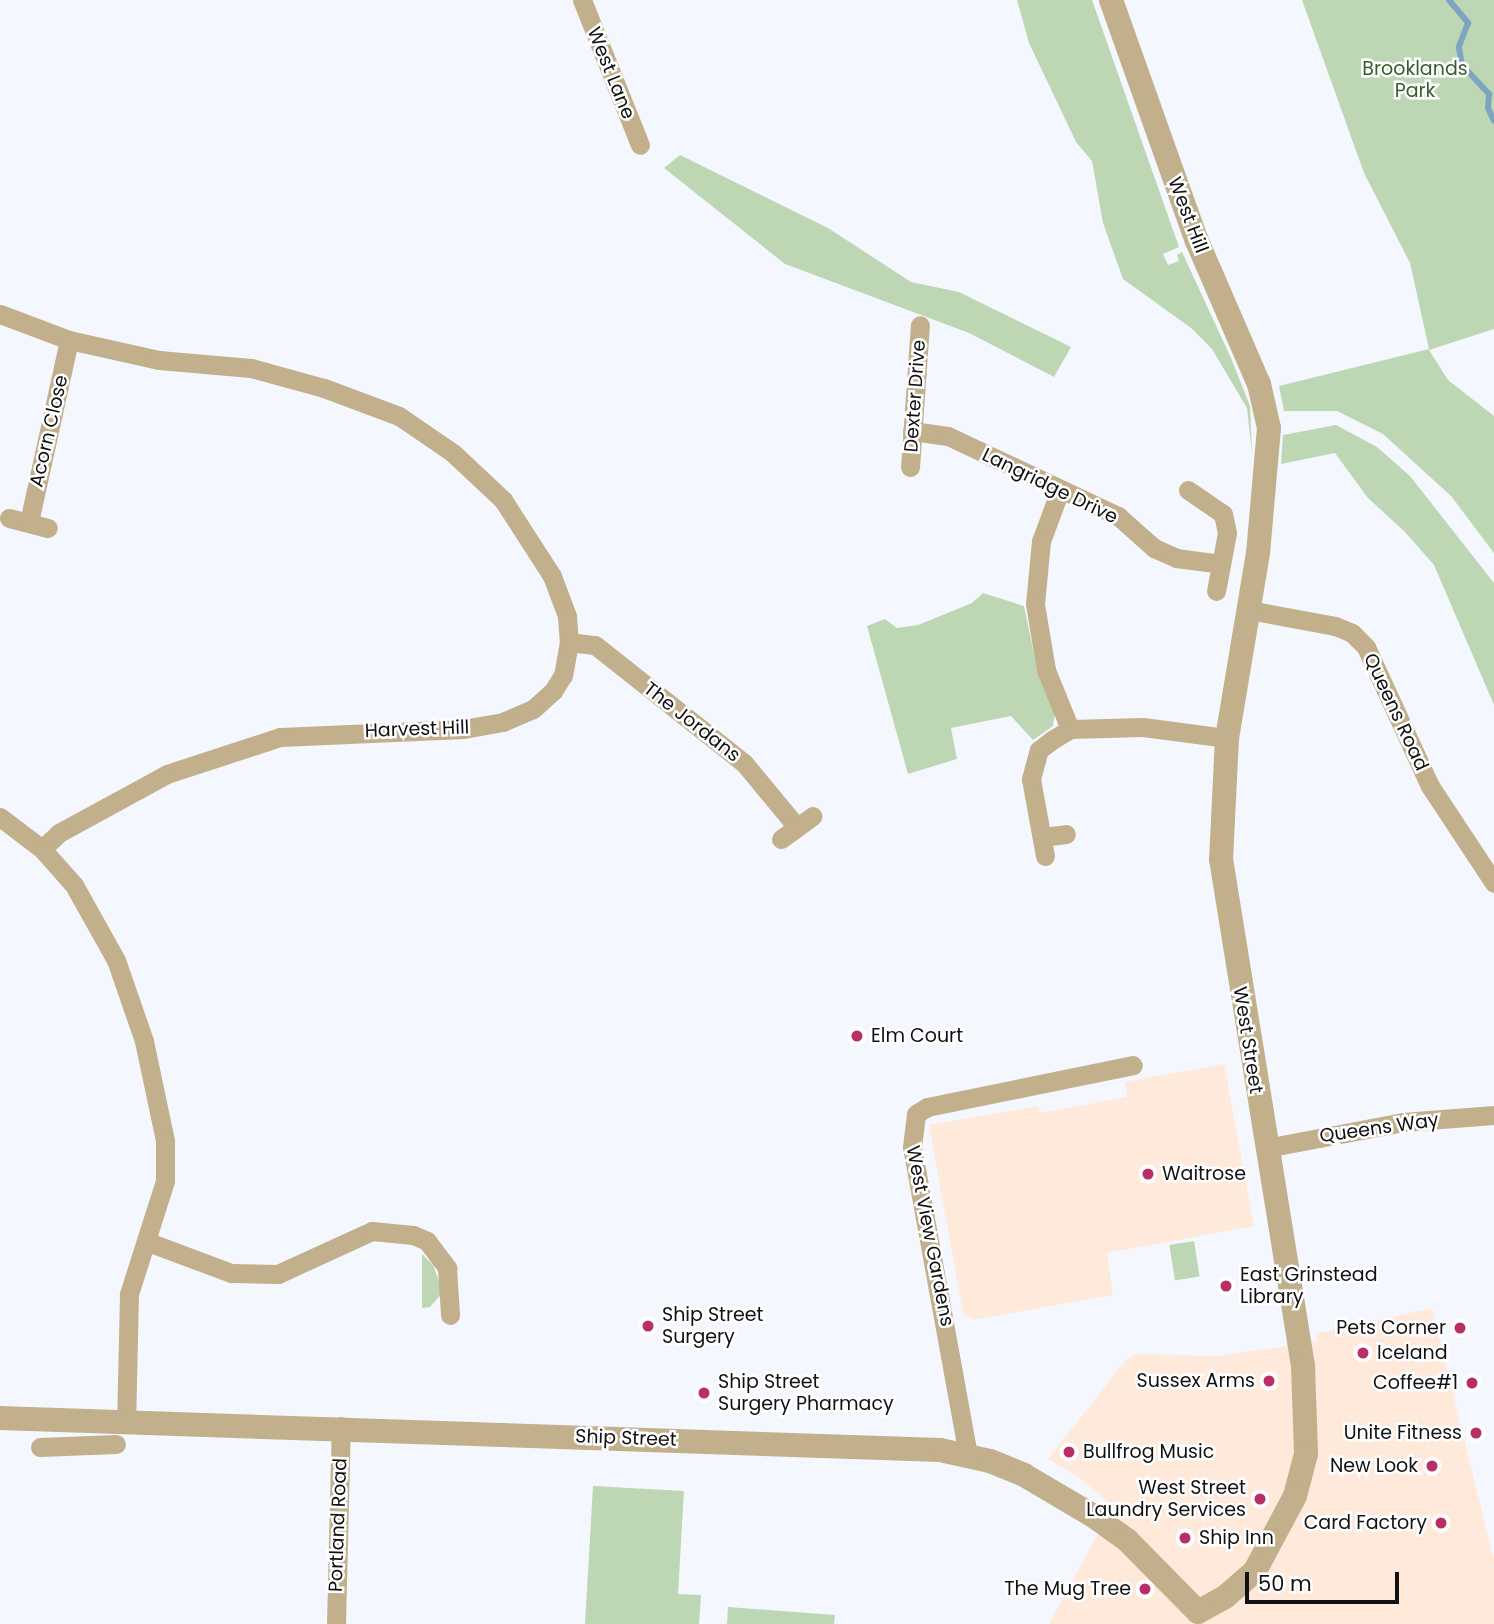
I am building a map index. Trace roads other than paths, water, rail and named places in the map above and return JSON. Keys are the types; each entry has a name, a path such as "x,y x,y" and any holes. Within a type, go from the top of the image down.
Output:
{"street":[{"name":"West Lane","path":"582,0 640,145"},
{"name":"West Hill","path":"1111,0 1197,241 1259,384 1269,428"},
{"name":"Harvest Hill","path":"0,314 69,340 159,360 251,368 324,388 399,416 453,453 503,500 552,576 567,617 569,642 563,675 554,691 533,709 503,722 464,729 280,737 167,774 59,833 42,849"},
{"name":"Dexter Drive","path":"910,467 920,326"},
{"name":"Acorn Close","path":"29,522 69,340"},
{"name":"West Street","path":"1195,1618 1255,1572 1295,1496 1306,1454 1303,1366 1221,859 1227,738 1249,610 1269,428"},
{"name":"Langridge Drive","path":"912,431 948,436 1118,516 1154,548 1176,558 1221,564"},
{"path":"1060,490 1041,541 1035,604 1046,670 1070,729"},
{"path":"1188,490 1223,514 1227,533 1216,590"},
{"path":"9,518 48,528"},
{"name":"Queens Road","path":"1249,610 1335,625 1352,633 1366,648 1430,786 1494,883"},
{"name":"The Jordans","path":"569,642 595,645 744,763 805,822 781,839"},
{"path":"1066,834 1044,846 1031,779 1033,763 1039,750 1070,729 1143,727 1227,738"},
{"path":"0,817 42,849 74,885 116,960 144,1041 165,1141 165,1181 148,1242 129,1294 121,1433"},
{"name":"West View Gardens","path":"968,1455 912,1147 916,1114 927,1107 1133,1065"},
{"name":"Queens Way","path":"1266,1148 1403,1122 1494,1115"},
{"path":"148,1242 231,1273 278,1274 372,1231 413,1235 427,1241 447,1268 450,1315"},
{"name":"Ship Street","path":"0,1418 79,1433 341,1426 788,1447 913,1447 968,1455 1024,1475 1092,1515 1127,1540 1195,1618"},
{"name":"Portland Road","path":"336,1624 341,1426"},
{"path":"40,1447 79,1433"}],"waterway":[{"path":"1449,0 1468,23 1459,47 1462,65 1489,94 1488,108 1494,121"}],"place":[{"name":"Elm Court","path":"857,1036"},
{"name":"Waitrose","path":"1148,1174"},
{"name":"East Grinstead Library","path":"1226,1286"},
{"name":"Ship Street Surgery","path":"648,1326"},
{"name":"Pets Corner","path":"1460,1328"},
{"name":"Iceland","path":"1363,1353"},
{"name":"Sussex Arms","path":"1269,1381"},
{"name":"Coffee#1","path":"1472,1383"},
{"name":"Ship Street Surgery Pharmacy","path":"704,1393"},
{"name":"Unite Fitness","path":"1476,1433"},
{"name":"Bullfrog Music","path":"1069,1452"},
{"name":"New Look","path":"1432,1466"},
{"name":"West Street Laundry Services","path":"1260,1499"},
{"name":"Card Factory","path":"1441,1523"},
{"name":"Ship Inn","path":"1185,1538"},
{"name":"The Mug Tree","path":"1145,1589"}],"park label":[{"name":"Brooklands Park","path":"1415,80"}]}
